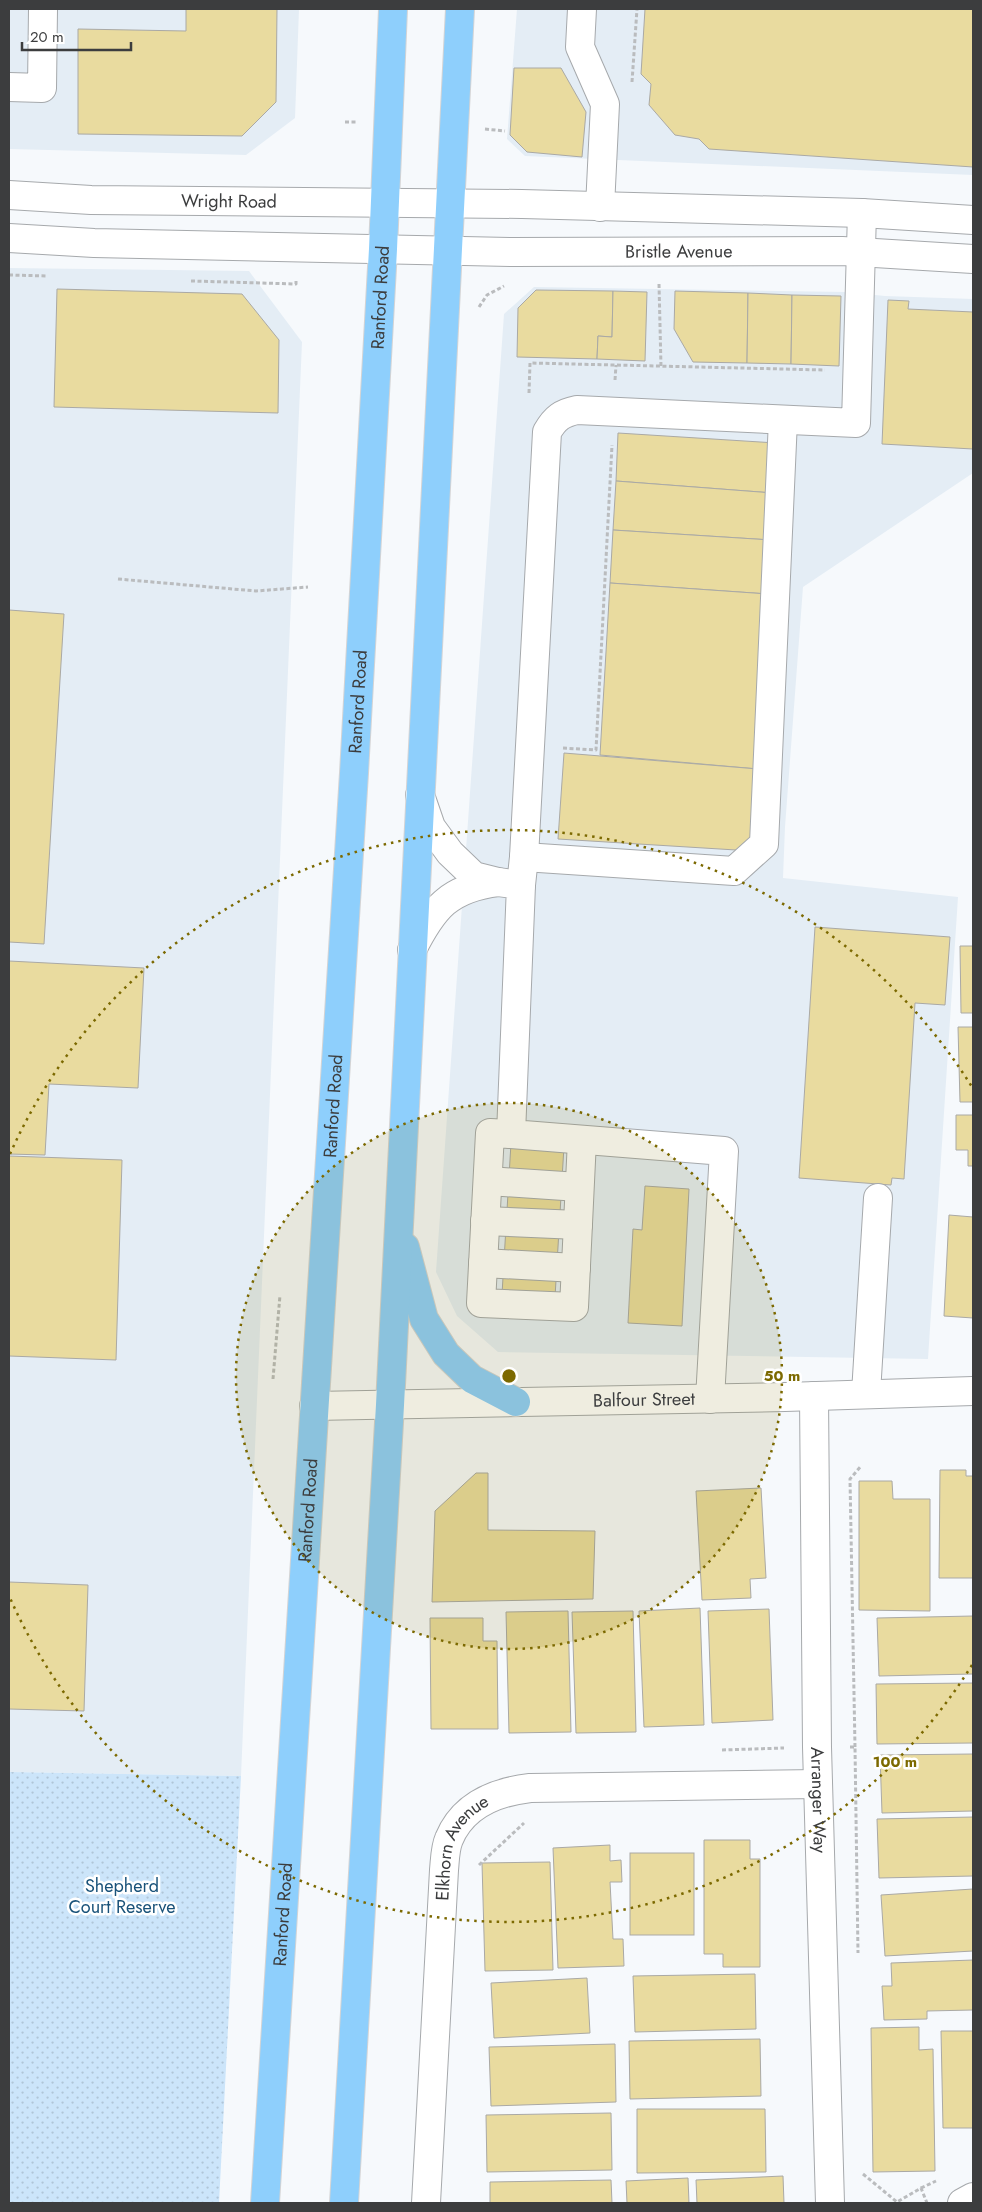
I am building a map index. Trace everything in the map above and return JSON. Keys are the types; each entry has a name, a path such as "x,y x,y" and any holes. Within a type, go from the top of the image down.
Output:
{"main road":[{"name":"Ranford Road","path":"265,2203 354,763 383,249 393,9"},
{"path":"344,2203 390,1405 460,9"},
{"path":"398,1222 424,1319 446,1354 472,1379 516,1402"}],"street":[{"path":"9,87 42,88 43,9"},
{"path":"582,9 580,47 605,104 600,207"},
{"name":"Wright Road","path":"9,195 91,200 449,204"},
{"path":"91,200 94,243"},
{"path":"449,204 862,212 973,220"},
{"path":"511,1134 509,883 524,857 547,432 553,422 564,413 577,410 856,423 862,212"},
{"path":"9,238 94,243 383,249"},
{"name":"Bristle Avenue","path":"383,249 524,252 862,252 973,259"},
{"path":"524,857 734,871 764,844 783,420"},
{"path":"420,795 431,827 450,853 474,876 509,883"},
{"path":"412,950 426,922 438,907 455,895 478,885 509,883"},
{"path":"582,1140 574,1307 482,1303 490,1133 511,1134 724,1151 710,1399"},
{"path":"488,1181 579,1187"},
{"path":"866,1393 878,1198"},
{"path":"485,1221 578,1225"},
{"path":"483,1263 576,1268"},
{"name":"Balfour Street","path":"314,1406 710,1399 973,1391"},
{"name":"Arranger Way","path":"814,1396 817,1747 830,2199"},
{"name":"Elkhorn Avenue","path":"426,2203 444,1870 448,1840 458,1823 491,1796 530,1788 818,1784"},
{"path":"962,2203 973,2197"}],"path":[{"path":"659,284 661,366"},
{"path":"529,393 530,363 828,370"},
{"path":"558,747 596,750 612,444"},
{"path":"118,579 256,591 308,587"},
{"path":"273,1379 280,1295"},
{"path":"858,1955 850,1478 861,1466"},
{"path":"718,1750 855,1746"},
{"path":"478,1865 528,1820 530,1788"},
{"path":"862,2164 862,2174"},
{"path":"830,2199 862,2174"},
{"path":"862,2174 898,2202 921,2188 927,2203"}],"shaded area":[{"path":"9,9 299,9 295,118 246,155 9,149"},
{"path":"517,9 973,9 973,175 525,156 507,139"},
{"path":"9,268 249,271 302,342 241,1776 9,1772"},
{"path":"534,287 846,292 885,296 973,299 973,473 803,587 785,827 783,878 958,897 928,1359 498,1352 457,1316 436,1272 504,314"}],"green space":[{"name":"Shepherd Court Reserve","path":"9,1772 241,1776 219,2203 9,2203"}],"building":[{"path":"186,9 277,9 276,102 242,136 78,134 78,29 186,31"},
{"path":"645,9 973,9 973,167 709,149 699,139 675,135 649,105 651,84 641,74"},
{"path":"514,68 561,68 586,112 582,157 527,152 510,135"},
{"path":"57,289 242,294 279,340 278,413 54,407"},
{"path":"536,290 613,291 612,337 598,336 597,359 517,357 518,308"},
{"path":"613,291 647,292 645,361 597,359 598,336 612,337"},
{"path":"675,291 748,293 747,363 693,362 674,329"},
{"path":"748,293 792,295 791,364 747,363"},
{"path":"792,295 841,296 839,366 791,364"},
{"path":"888,300 909,301 908,309 973,312 973,449 882,444"},
{"path":"618,433 776,443 773,493 616,481"},
{"path":"616,481 773,493 771,540 613,530"},
{"path":"613,530 771,540 768,594 610,583"},
{"path":"610,583 768,594 758,769 600,755"},
{"path":"9,610 64,614 44,944 9,942"},
{"path":"564,753 758,769 754,834 736,850 558,839"},
{"path":"815,927 950,937 945,1005 915,1003 904,1179 892,1178 891,1185 799,1178"},
{"path":"960,946 973,946 973,1013 961,1013"},
{"path":"9,961 144,968 138,1088 49,1084 45,1155 9,1154"},
{"path":"958,1027 973,1027 973,1102 960,1102"},
{"path":"956,1115 973,1115 973,1166 968,1166 968,1150 956,1150"},
{"path":"511,1143 564,1146 554,1314 501,1311"},
{"path":"9,1156 122,1160 116,1360 9,1356"},
{"path":"645,1186 689,1189 682,1326 628,1323 633,1229 642,1230"},
{"path":"949,1215 973,1217 973,1318 944,1316"},
{"path":"940,1470 966,1470 966,1476 973,1476 973,1578 939,1578"},
{"path":"476,1473 488,1473 488,1530 595,1531 593,1599 432,1602 435,1511"},
{"path":"859,1481 892,1481 893,1499 930,1499 930,1611 859,1610"},
{"path":"761,1488 766,1578 750,1579 751,1598 702,1600 696,1491"},
{"path":"9,1582 88,1585 84,1711 9,1709"},
{"path":"700,1608 704,1725 644,1727 639,1611"},
{"path":"769,1609 773,1720 712,1723 708,1611"},
{"path":"568,1611 571,1732 509,1733 506,1612"},
{"path":"633,1611 636,1732 576,1733 572,1612"},
{"path":"973,1616 973,1674 879,1676 877,1618"},
{"path":"430,1618 483,1618 483,1641 497,1641 498,1729 431,1729"},
{"path":"973,1683 973,1743 877,1744 876,1684"},
{"path":"973,1754 973,1811 882,1813 880,1755"},
{"path":"973,1817 973,1876 879,1878 877,1819"},
{"path":"704,1840 750,1840 750,1859 760,1859 760,1967 723,1967 723,1954 704,1954"},
{"path":"610,1845 610,1861 621,1860 622,1882 610,1882 613,1939 623,1939 624,1966 558,1968 553,1848"},
{"path":"630,1853 694,1853 694,1935 630,1935"},
{"path":"550,1862 553,1970 485,1971 482,1863"},
{"path":"973,1889 973,1951 885,1956 881,1895"},
{"path":"973,1960 973,2010 927,2011 927,2019 884,2020 882,1986 892,1986 891,1963"},
{"path":"755,1974 756,2029 635,2032 633,1976"},
{"path":"587,1978 590,2033 494,2038 491,1983"},
{"path":"919,2027 919,2050 933,2049 935,2171 873,2172 871,2028"},
{"path":"941,2031 973,2031 973,2128 943,2128"},
{"path":"760,2039 761,2096 630,2099 629,2041"},
{"path":"615,2044 616,2102 491,2106 489,2047"},
{"path":"637,2109 765,2109 766,2172 637,2173"},
{"path":"611,2113 612,2170 487,2172 486,2115"},
{"path":"783,2176 784,2203 697,2203 696,2180"},
{"path":"688,2178 689,2203 627,2203 626,2181"},
{"path":"611,2180 612,2203 490,2203 490,2182"}]}
